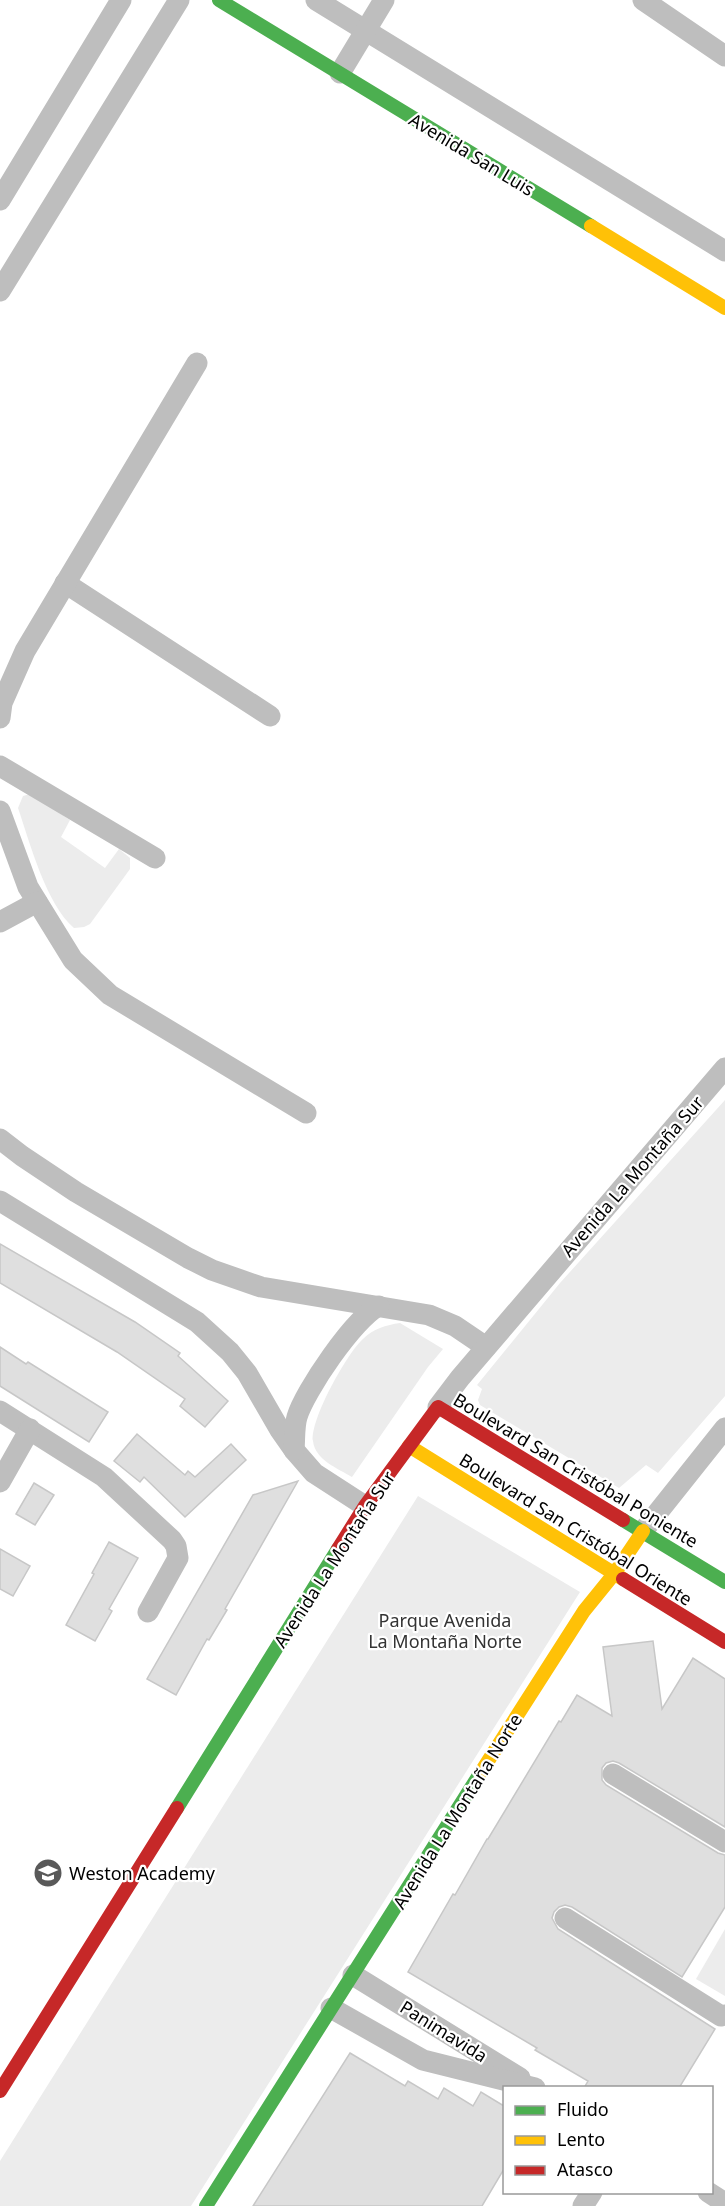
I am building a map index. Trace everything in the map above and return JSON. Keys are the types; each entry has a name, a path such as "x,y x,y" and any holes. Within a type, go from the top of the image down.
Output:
{"street":[{"path":"0,200 121,0"},
{"path":"0,291 179,0"},
{"name":"Avenida San Luis","path":"219,0 725,308"},
{"path":"316,0 725,251"},
{"path":"340,73 384,0"},
{"path":"643,0 725,56"},
{"path":"0,718 2,703 25,651 196,363"},
{"path":"65,583 270,716"},
{"path":"0,766 155,858"},
{"path":"0,811 28,887 73,960 110,995 306,1113"},
{"path":"0,922 37,902"},
{"name":"Avenida La Montaña Sur","path":"0,2091 365,1506 438,1407 486,1347 725,1068"},
{"path":"0,1139 76,1192 212,1270 261,1287 429,1315 444,1320 486,1347"},
{"path":"0,1201 178,1309 214,1336 247,1373 294,1450 314,1473 365,1506"},
{"path":"294,1450 297,1417 313,1383 369,1310 378,1306"},
{"name":"Boulevard San Cristóbal Poniente","path":"438,1407 725,1582"},
{"path":"0,1411 104,1477 176,1546 178,1558 148,1612"},
{"name":"Avenida La Montaña Norte","path":"206,2206 584,1611 614,1574 643,1531 725,1428"},
{"path":"0,1482 30,1429"},
{"name":"Boulevard San Cristóbal Oriente","path":"409,1446 725,1642"},
{"path":"613,1773 725,1842"},
{"path":"565,1918 721,2016 725,2014"},
{"name":"Panimavida","path":"353,1975 532,2086"},
{"name":"Panimavida","path":"331,2008 423,2060 527,2086"},
{"path":"710,2194 725,2203"}],"green space":[{"path":"30,794 70,820 61,837 105,868 119,849 130,858 130,869 90,924 84,927 74,928 64,917 47,889 40,872 18,808 23,796"},
{"path":"725,1100 725,1396 658,1473 646,1465 619,1488 480,1405 478,1400 482,1389 477,1385 560,1283"},
{"path":"400,1323 443,1349 352,1477 328,1463 318,1454 313,1441 317,1418 331,1387 356,1347 375,1330"},
{"name":"Parque Avenida La Montaña Norte","path":"418,1496 580,1592 191,2206 0,2206 0,2161"},
{"path":"725,1929 725,1996 696,1979"}],"building":[{"path":"0,1244 135,1322 180,1353 178,1356 228,1401 205,1427 180,1406 185,1399 117,1352 0,1283"},
{"path":"0,1347 108,1412 89,1442 0,1386"},
{"path":"137,1434 185,1475 188,1471 195,1477 231,1444 246,1460 185,1517 144,1477 140,1482 114,1461"},
{"path":"298,1481 225,1609 227,1610 209,1640 207,1639 176,1695 147,1679 253,1495"},
{"path":"34,1483 54,1495 35,1525 16,1514"},
{"path":"109,1542 138,1558 109,1609 112,1611 95,1641 66,1625"},
{"path":"0,1549 30,1566 13,1596 0,1589"},
{"path":"653,1641 662,1709 693,1658 725,1679 725,1827 619,1763 613,1761 606,1763 602,1768 602,1780 606,1785 718,1853 725,1855 725,1907 682,1977 572,1907 565,1905 559,1907 552,1918 558,1929 715,2029 680,2086 585,2086 588,2081 535,2050 537,2048 408,1972 453,1894 455,1895 487,1839 577,1695 612,1716 603,1647"},
{"path":"350,2053 405,2086 408,2081 438,2099 444,2088 473,2106 481,2092 503,2105 503,2171 482,2206 253,2206"}],"traffic: fast":[{"path":"219,0 591,226"},
{"path":"623,1520 725,1582"},
{"path":"177,1808 338,1549"},
{"path":"206,2206 481,1772"}],"traffic: slow":[{"path":"591,226 725,308"},
{"path":"409,1446 623,1579"},
{"path":"481,1772 584,1611 614,1574 643,1531"}],"traffic: jam":[{"path":"338,1549 365,1506 438,1407 623,1520"},
{"path":"623,1579 725,1642"},
{"path":"0,2091 177,1808"}],"place":[{"name":"Weston Academy","path":"48,1873"}]}
